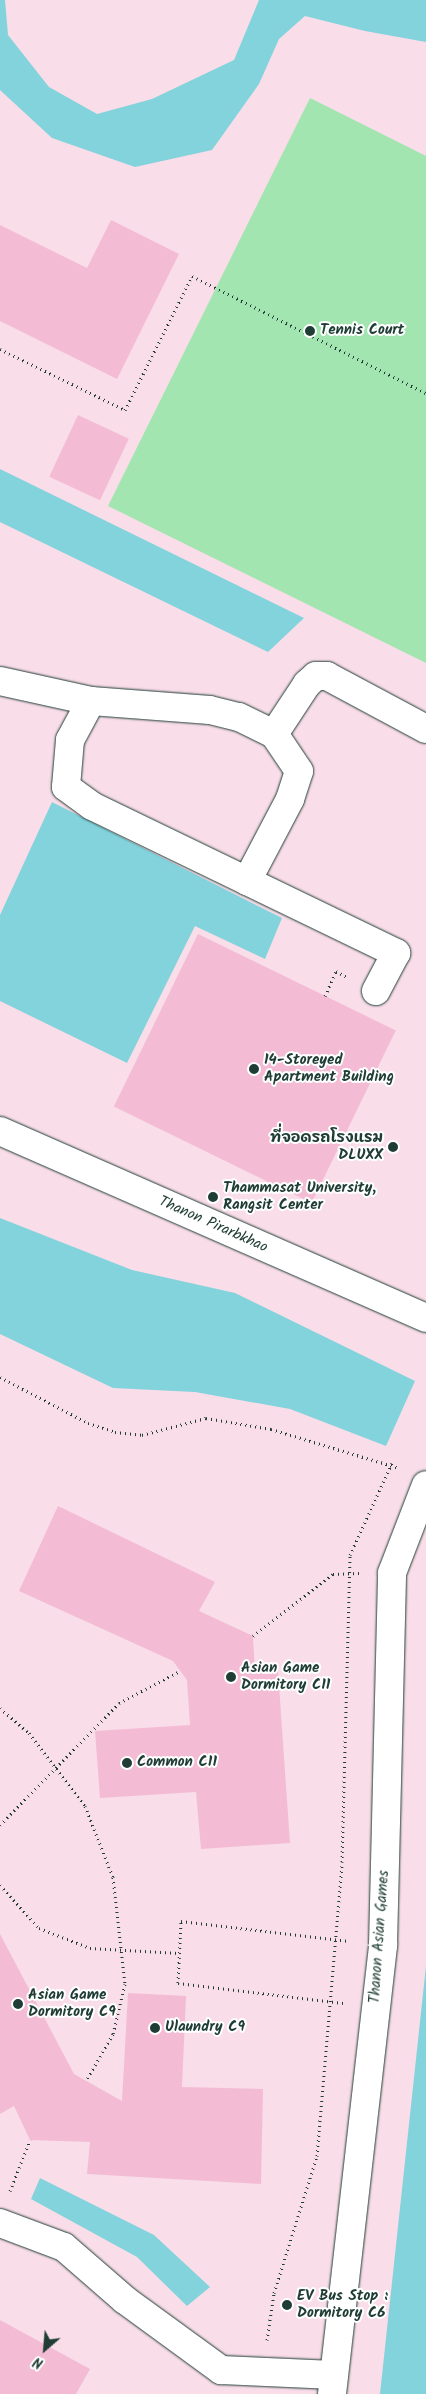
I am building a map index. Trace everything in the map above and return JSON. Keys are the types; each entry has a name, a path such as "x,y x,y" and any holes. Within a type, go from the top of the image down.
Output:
{"street":[{"path":"274,734 307,684 316,676 327,676 426,729"},
{"path":"0,682 90,701 210,710 239,717 274,734 299,771 290,799 247,881"},
{"path":"90,701 70,740 66,787 92,806 396,953 376,991"},
{"name":"Thanon Pirarbkhao","path":"0,1131 426,1318"},
{"name":"Thanon Asian Games","path":"333,2385 383,1945 392,1573 417,1479"},
{"path":"3,2210 64,2246 125,2300 220,2370 264,2372 333,2385"}],"path":[{"path":"0,349 126,410 192,276 426,393"},
{"path":"0,1377 88,1424 115,1432 142,1434 206,1418 271,1429 392,1463 417,1479"},
{"path":"264,2372 274,2293 317,2156 328,2001 342,1862 350,1555 392,1463"},
{"path":"253,1636 333,1574 392,1573"},
{"path":"0,1825 57,1770 119,1704 180,1671"},
{"path":"0,1708 29,1734 85,1806 113,1877 123,1950 125,1984 113,2034 86,2081"},
{"path":"0,1885 39,1928 90,1948 179,1953"},
{"path":"376,2007 178,1983 181,1921 383,1945"},
{"path":"3,2210 30,2140"}],"shaded area":[{"name":"Thammasat University, Rangsit Center","path":"0,0 426,0 426,2394 0,2394"}],"green space":[{"name":"Tennis Court","path":"310,98 426,156 426,663 108,506"}],"water":[{"path":"0,0 5,0 8,35 49,87 97,114 152,99 234,60 259,0 426,0 426,42 365,31 305,16 279,39 259,84 212,150 135,167 52,138 0,90"},
{"path":"0,469 304,618 268,652 0,522"},
{"path":"52,802 282,918 265,959 195,926 127,1063 0,1001 0,915"},
{"path":"0,1218 132,1270 235,1293 415,1381 386,1446 290,1409 195,1392 113,1388 0,1334"},
{"path":"426,1966 426,2394 380,2394"},
{"path":"40,2178 154,2235 210,2287 187,2306 137,2257 31,2199"}],"building":[{"path":"111,220 179,254 117,379 0,321 0,225 87,268"},
{"path":"78,415 129,439 100,500 49,477"},
{"name":"14-Storeyed Apartment Building","path":"198,934 396,1030 312,1203 114,1107"},
{"name":"Asian Game Dormitory C11","path":"58,1506 215,1582 199,1611 253,1636 255,1673 278,1671 290,1843 201,1849 196,1792 100,1798 95,1731 190,1725 187,1680 173,1661 19,1591"},
{"name":"Asian Game Dormitory C9","path":"0,1934 74,2074 122,2101 128,1993 186,1996 182,2087 263,2089 261,2184 87,2174 90,2142 30,2140 14,2106 0,2114"},
{"path":"0,2320 90,2369 76,2394 0,2394"}],"place":[{"name":"Tennis Court","path":"310,331"},
{"name":"14-Storeyed Apartment Building","path":"254,1069"},
{"name":"ที่จอดรถโรงแรม DLUXX","path":"393,1147"},
{"name":"Thammasat University, Rangsit Center","path":"213,1197"},
{"name":"Asian Game Dormitory C11","path":"231,1677"},
{"name":"Common C11","path":"127,1763"},
{"name":"Asian Game Dormitory C9","path":"18,2004"},
{"name":"Ulaundry C9","path":"155,2028"},
{"name":"EV Bus Stop : Dormitory C6","path":"287,2305"}]}
